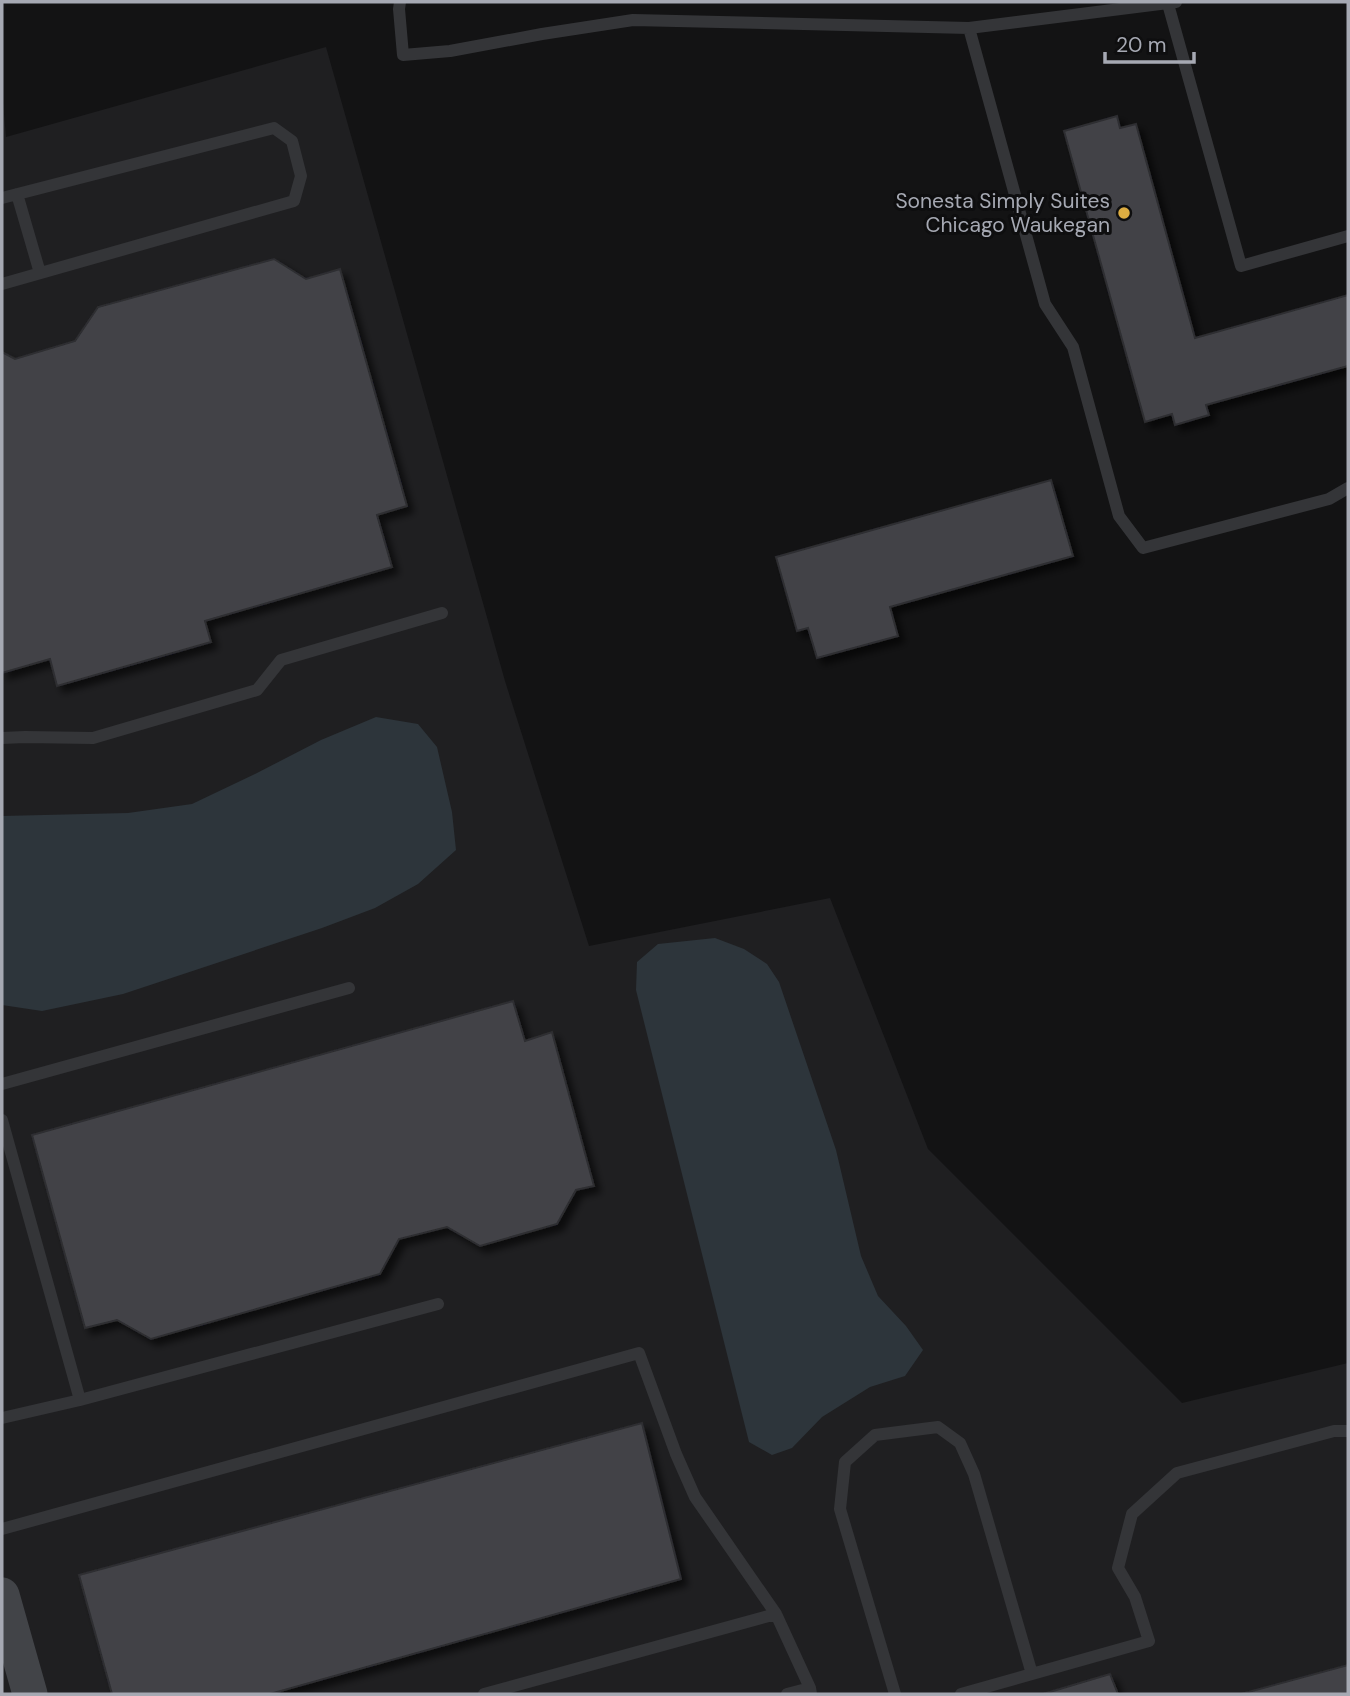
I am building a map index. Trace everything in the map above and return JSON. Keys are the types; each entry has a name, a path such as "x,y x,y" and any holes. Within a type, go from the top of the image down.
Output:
{"street":[{"path":"2,1595 30,1694"}],"lane":[{"path":"400,2 403,55 450,51 633,20 968,28 1172,3 1241,266 1348,236"},
{"path":"968,28 1045,304 1073,347 1119,516 1143,548 1329,499 1348,488"},
{"path":"2,198 274,128 292,141 301,176 294,201 2,284"},
{"path":"17,194 40,273"},
{"path":"2,738 93,738 257,690 281,660 442,613"},
{"path":"2,1084 349,988"},
{"path":"2,1120 80,1400"},
{"path":"2,1418 80,1400 438,1304"},
{"path":"2,1529 639,1353 676,1454 695,1497 776,1614 810,1691 787,1694"},
{"path":"895,1694 840,1509 845,1462 875,1435 938,1427 960,1443 974,1474 1032,1674"},
{"path":"961,1694 1149,1641 1135,1597 1118,1568 1132,1514 1177,1474 1334,1431 1348,1431"},
{"path":"484,1694 776,1614"}],"shaded area":[{"path":"326,47 505,681 589,946 830,898 928,1149 1182,1403 1348,1363 1348,1694 2,1694 2,91 6,137"},
{"path":"376,717 418,724 437,747 452,812 456,850 418,884 375,908 322,928 123,994 42,1011 2,1005 2,816 128,813 192,804 321,740"},
{"path":"715,938 744,949 767,964 779,982 836,1150 861,1256 878,1296 906,1326 923,1350 905,1376 870,1387 822,1417 792,1448 772,1455 749,1442 636,990 637,962 658,944"}],"building":[{"name":"Sonesta Simply Suites Chicago Waukegan","path":"1117,116 1120,128 1136,124 1195,338 1348,295 1348,366 1206,405 1209,415 1175,425 1172,414 1145,422 1064,131"},
{"path":"274,259 306,279 340,269 407,506 377,515 392,567 205,621 211,642 57,686 50,659 2,673 2,352 15,359 75,341 98,307"},
{"path":"1051,480 1073,556 890,607 898,636 817,658 808,628 797,631 776,557"},
{"path":"513,1001 525,1041 552,1032 594,1186 576,1190 557,1224 480,1246 447,1227 399,1239 380,1274 151,1339 117,1320 85,1328 32,1135"},
{"path":"642,1423 681,1579 270,1694 112,1694 79,1575"},
{"path":"1348,1665 1348,1694 1241,1694"},
{"path":"1110,1674 1118,1694 1043,1694"}],"place":[{"name":"Sonesta Simply Suites Chicago Waukegan","path":"1124,213"}]}
